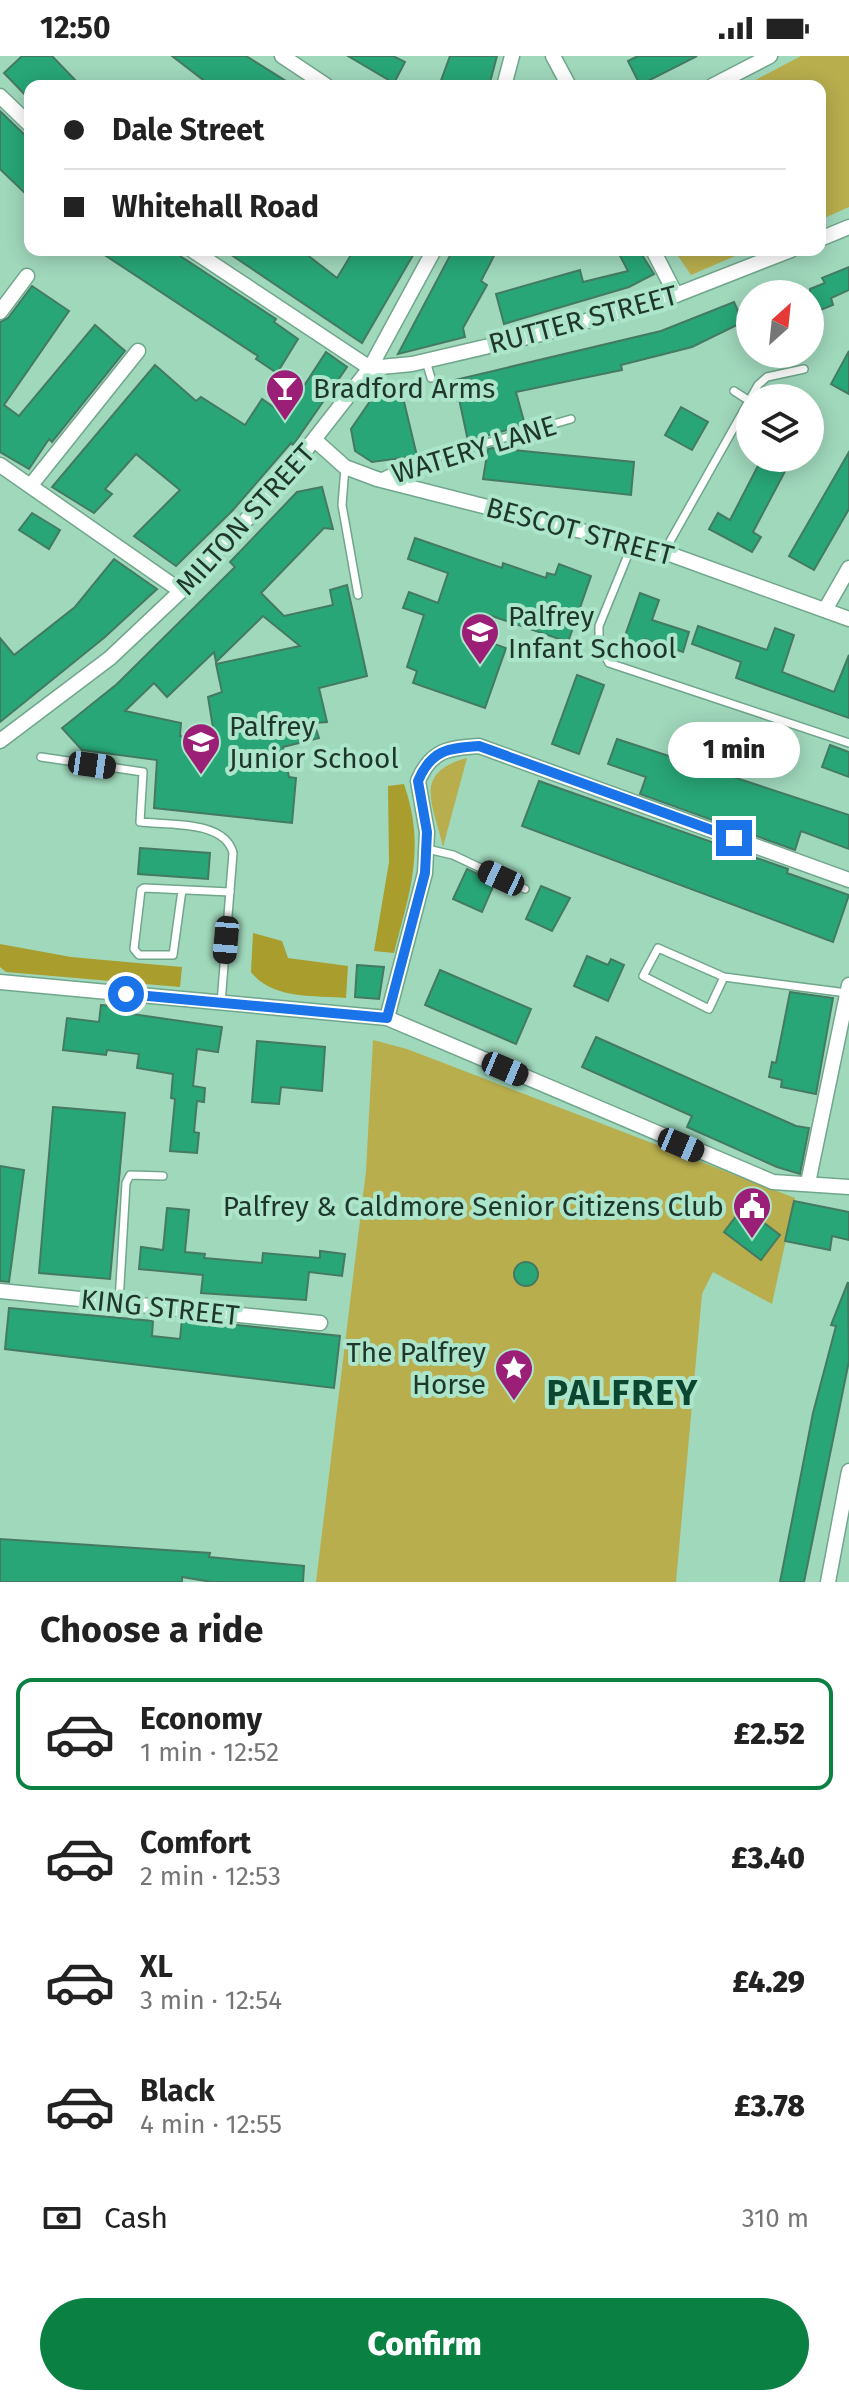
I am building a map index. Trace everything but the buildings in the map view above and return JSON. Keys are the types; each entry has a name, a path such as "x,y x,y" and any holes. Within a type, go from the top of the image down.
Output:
{"street":[{"path":"282,56 318,80"},
{"path":"506,80 512,56"},
{"path":"553,56 566,80"},
{"path":"724,80 770,56"},
{"path":"0,96 24,119"},
{"path":"826,237 849,227"},
{"path":"201,256 370,368"},
{"name":"MILTON STREET","path":"0,741 110,658 181,591 316,441 370,368 431,256"},
{"path":"656,256 676,295"},
{"name":"RUTTER STREET","path":"370,368 426,361 545,333 676,295 776,256"},
{"path":"0,312 27,276"},
{"path":"31,485 138,351"},
{"name":"BESCOT STREET","path":"316,441 345,467 377,479 664,552 849,619"},
{"path":"0,465 181,591"},
{"path":"825,610 849,568"},
{"path":"387,1018 425,873 427,849 418,781 425,765 435,754 449,748 479,746 849,880"},
{"path":"0,982 387,1018 773,1182 796,1186 808,1183 849,1187"},
{"path":"808,1183 848,989"},
{"name":"KING STREET","path":"0,1291 320,1323"},
{"path":"828,1582 849,1471"}],"lane":[{"path":"426,361 431,378"},
{"path":"761,384 767,377 804,369"},
{"name":"WATERY LANE","path":"377,479 405,466 571,419"},
{"path":"664,552 736,422"},
{"path":"345,467 342,505 358,595"},
{"path":"633,543 599,626 599,644 609,663 849,743"},
{"path":"41,757 143,772 140,822 210,830 224,836 233,853 221,1003"},
{"path":"427,849 453,855 525,889"},
{"path":"182,890 173,955 136,953 139,892 144,888 230,892"},
{"path":"724,977 709,1009 643,976 658,948 724,977 848,989"},
{"path":"119,1302 126,1183 130,1175 163,1176"}],"shaded area":[{"path":"801,56 849,56 849,207 826,217 826,80 755,80"},
{"path":"678,256 735,256 691,275"},
{"path":"467,758 443,847 432,804 432,782 438,772"},
{"path":"404,784 414,829 410,889 394,953 374,951 389,862 388,786"},
{"path":"253,933 282,941 288,958 348,966 346,998 282,992 260,981 251,972"},
{"path":"0,944 71,957 182,967 180,987 6,972 0,967"},
{"path":"373,1040 407,1049 795,1198 772,1304 713,1272 702,1294 676,1582 316,1582 366,1171"}],"place":[{"name":"Bradford Arms","path":"285,422"},
{"name":"Palfrey Infant School","path":"480,666"},
{"name":"Palfrey Junior School","path":"201,776"},
{"name":"Palfrey & Caldmore Senior Citizens Club","path":"752,1240"},
{"name":"The Palfrey Horse","path":"514,1402"}],"district":[{"name":"PALFREY","path":"623,1392"}],"route":[{"path":"126,994 387,1018 428,854 418,781 425,765 435,754 449,748 479,746 734,838"}]}
